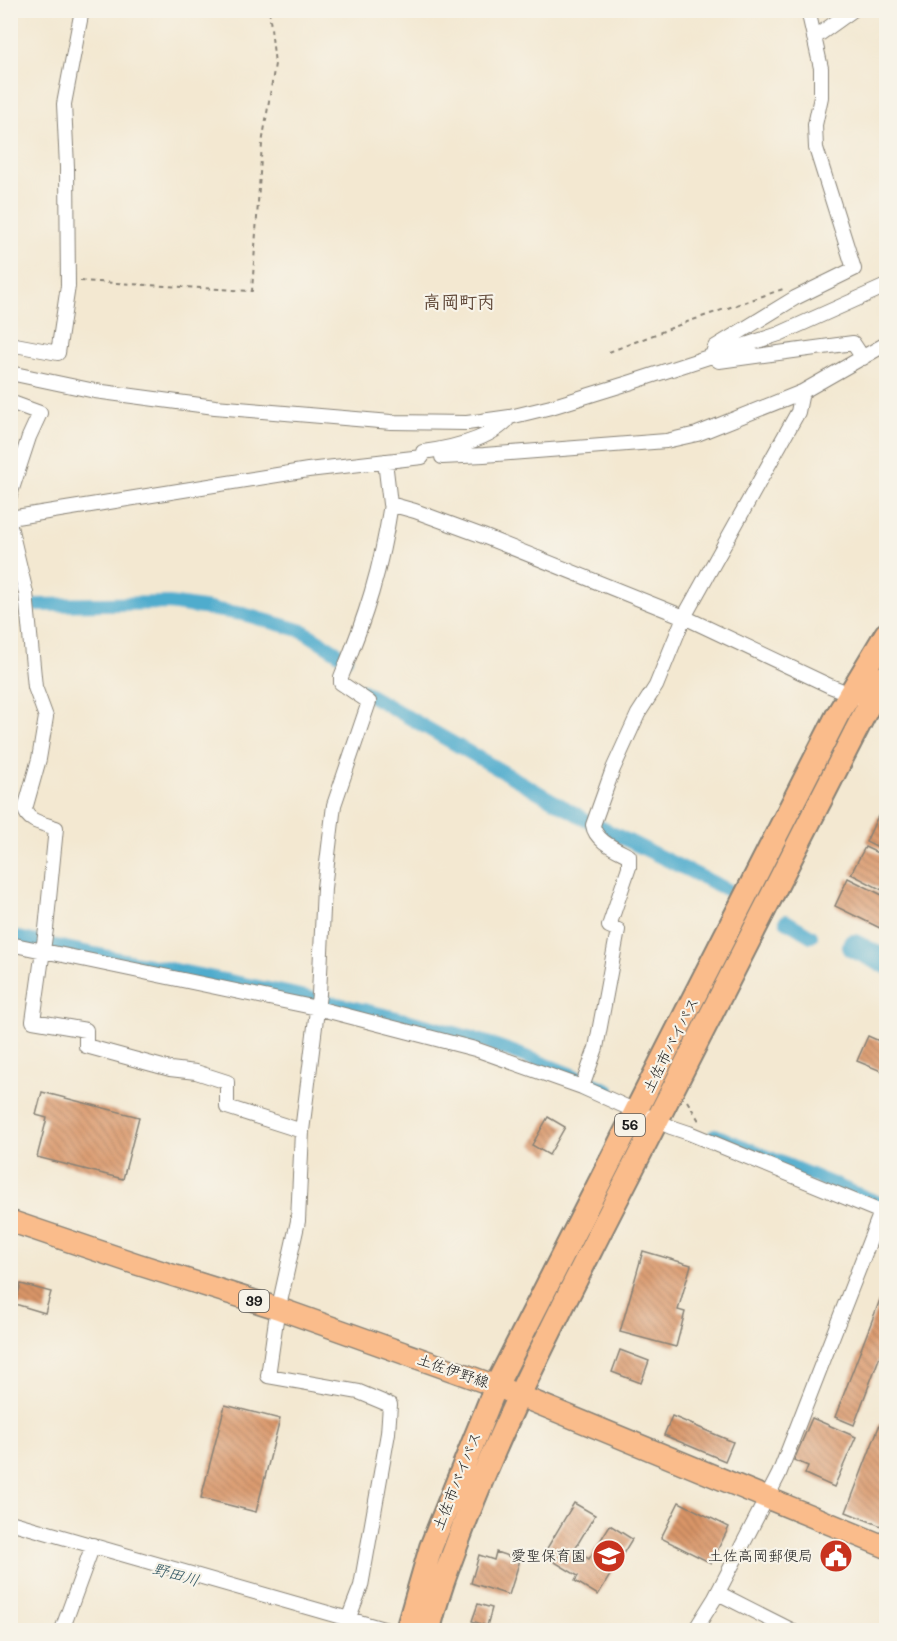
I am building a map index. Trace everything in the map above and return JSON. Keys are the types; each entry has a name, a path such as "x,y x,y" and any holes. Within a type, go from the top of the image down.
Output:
{"highway":[{"name":"土佐市バイパス","path":"429,1630 475,1494 647,1116 838,714 886,634"},
{"name":"土佐市バイパス","path":"407,1630 431,1547 496,1386 879,705 886,676"}],"main road":[{"name":"土佐伊野線","path":"10,1221 280,1309 496,1386 886,1547"}],"street":[{"path":"10,344 58,352 68,280 64,104 82,10"},
{"path":"712,356 715,347 795,297 854,269 816,148 815,125 821,97 821,68 808,10"},
{"path":"814,38 853,10"},
{"path":"10,374 95,391 215,407 391,422 467,423 510,417 551,407 712,356 779,334 886,286"},
{"path":"712,356 719,361 853,343 863,358"},
{"path":"10,518 308,470 422,457 484,455 666,441 697,434 802,392 886,345"},
{"path":"584,1082 596,1048 618,930 609,926 629,867 629,856 600,839 593,825 613,769 638,714 656,686 684,617 798,412 802,392"},
{"path":"10,402 40,413 29,437 10,495"},
{"path":"422,457 423,452 458,447 503,425 510,417"},
{"path":"347,1624 361,1586 388,1433 390,1405 359,1392 268,1376 271,1349 298,1221 302,1131 318,1003 324,888 334,805 369,702 341,683 341,677 363,624 377,579 391,504 385,461"},
{"path":"391,504 483,536 684,617 850,694 879,705"},
{"path":"10,526 26,593 35,687 46,717 39,759 25,809 26,815 30,818 56,828 33,1021 86,1030 86,1047 170,1069 196,1072 227,1082 227,1107 302,1131"},
{"path":"10,944 42,946 318,1003 584,1082 647,1116 884,1213 779,1474 718,1593 695,1630"},
{"path":"10,1522 347,1624 387,1630"},
{"path":"62,1630 92,1548"},
{"path":"718,1593 791,1630"}],"path":[{"path":"68,280 252,291 262,144 275,64 269,10"},
{"path":"609,352 687,322 793,286"},
{"path":"686,1098 701,1124"}],"building":[{"path":"878,816 886,821 886,852 866,842"},
{"path":"865,847 886,857 886,892 851,874"},
{"path":"848,878 886,897 886,931 835,906"},
{"path":"868,1036 886,1044 886,1073 857,1061"},
{"path":"42,1092 139,1117 123,1179 37,1157 47,1118 36,1115"},
{"path":"548,1117 565,1127 549,1155 532,1145"},
{"path":"643,1251 691,1265 678,1310 685,1312 676,1347 620,1332"},
{"path":"21,1284 51,1292 45,1313 15,1304"},
{"path":"886,1284 886,1340 854,1425 835,1417"},
{"path":"620,1350 649,1361 641,1383 612,1372"},
{"path":"225,1405 280,1419 256,1512 201,1498"},
{"path":"672,1416 733,1442 725,1461 664,1435"},
{"path":"812,1418 856,1437 834,1487 805,1474 808,1466 794,1460"},
{"path":"880,1424 886,1426 886,1528 846,1512"},
{"path":"679,1502 729,1527 711,1563 661,1538"},
{"path":"574,1503 595,1515 574,1550 589,1559 610,1525 632,1539 598,1595 575,1581 578,1576 543,1555"},
{"path":"496,1552 520,1560 509,1595 471,1583 479,1555 494,1560"},
{"path":"478,1604 492,1608 487,1626 472,1621"}],"waterway":[{"path":"38,605 169,603 243,614 303,631 346,658"},
{"path":"361,690 590,822"},
{"path":"596,825 728,890"},
{"path":"786,921 811,936"},
{"path":"10,936 289,993 455,1033 494,1045 608,1090"},
{"path":"854,946 886,962"},
{"path":"715,1135 886,1206"}],"place":[{"name":"愛聖保育園","path":"609,1556"},
{"name":"土佐高岡郵便局","path":"836,1556"}],"district":[{"name":"高岡町丙","path":"459,302"}],"water label":[{"name":"野田川","path":"176,1574"}]}
